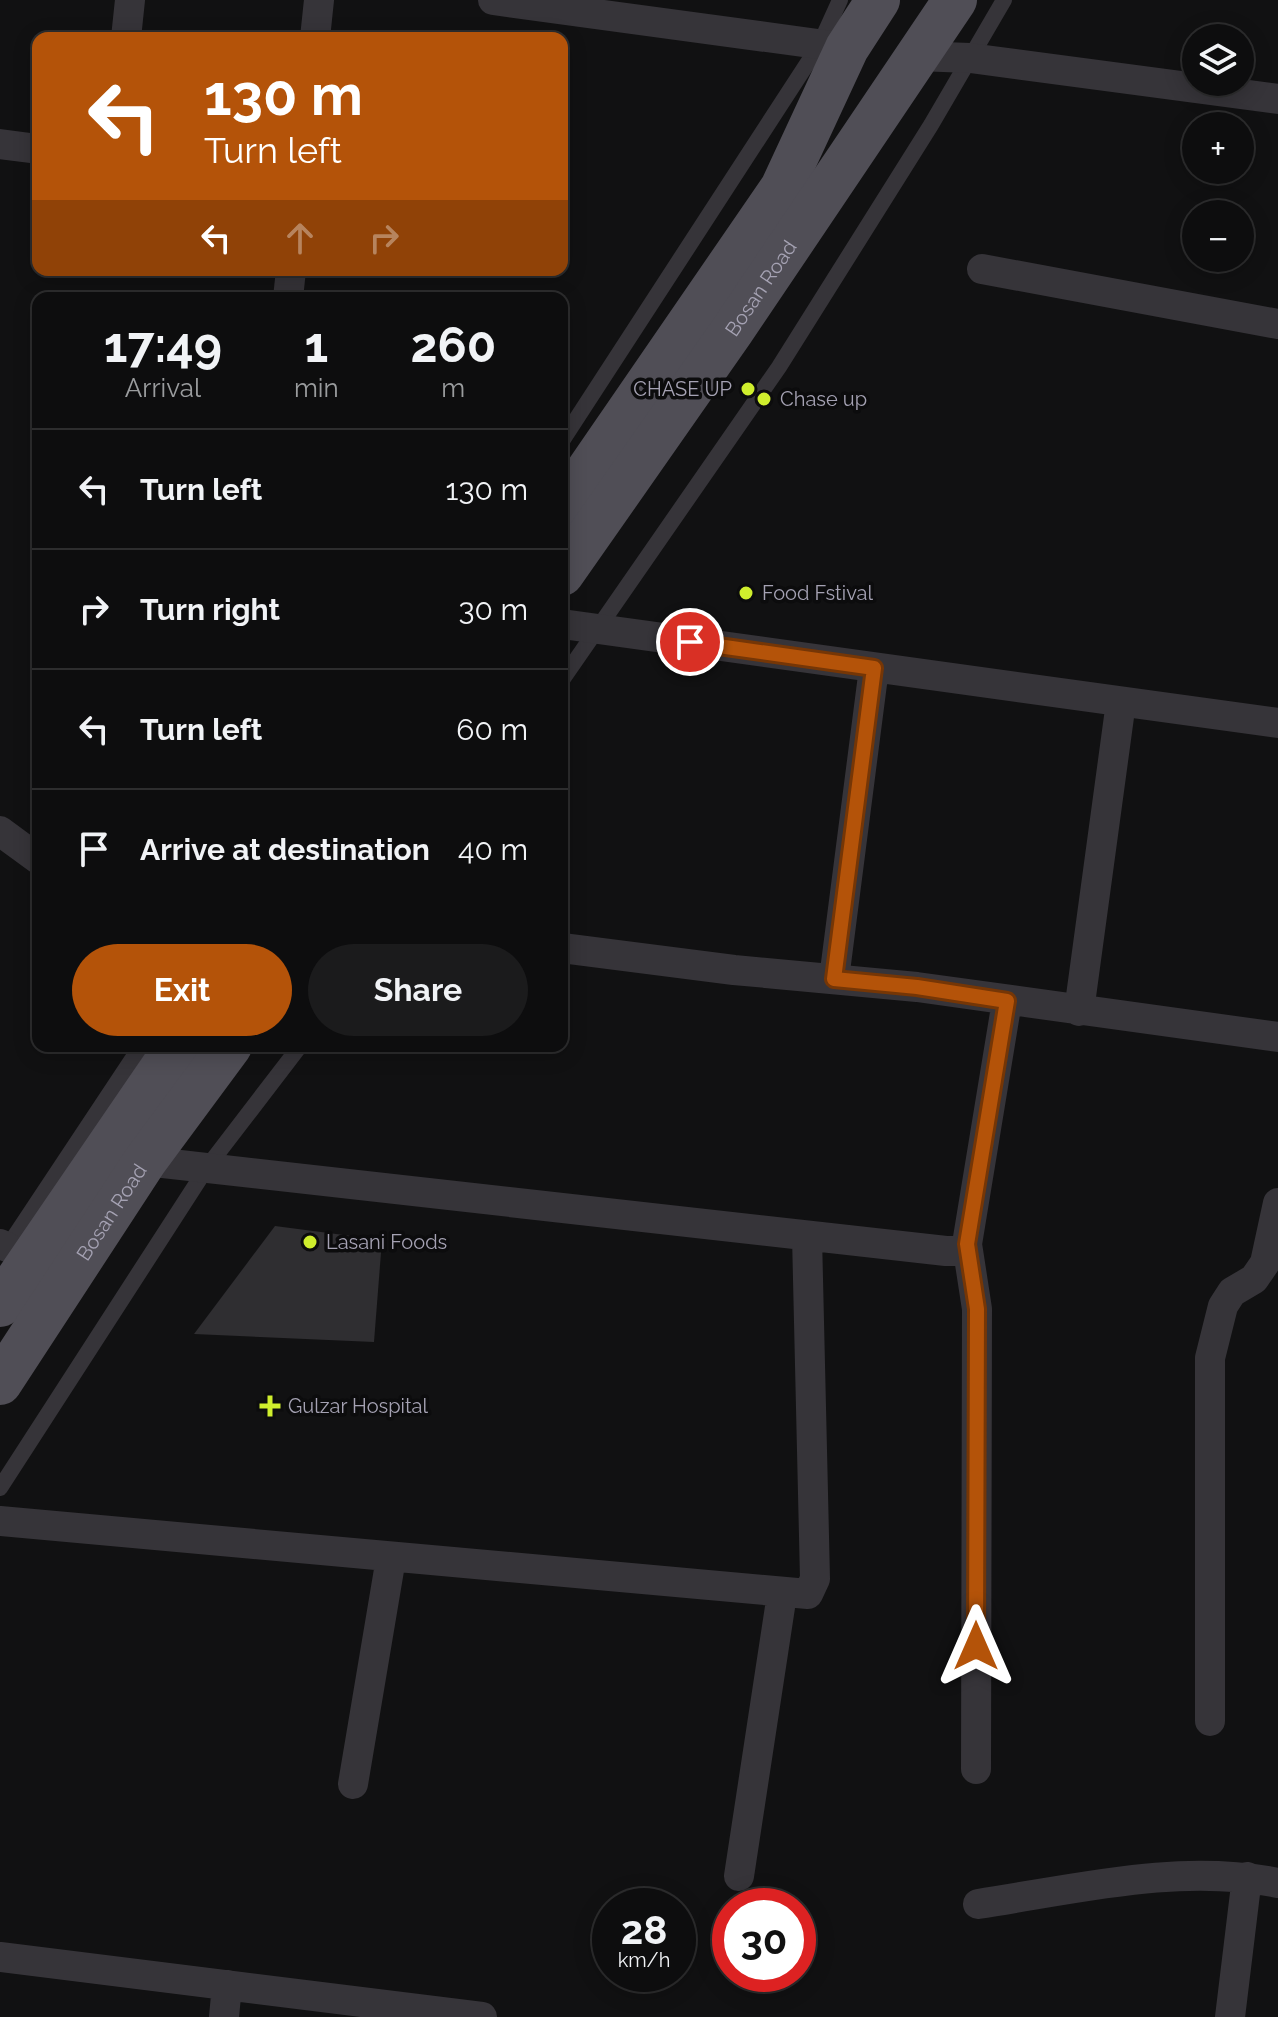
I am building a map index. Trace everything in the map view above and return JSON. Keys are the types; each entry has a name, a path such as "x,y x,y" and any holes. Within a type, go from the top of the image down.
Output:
{"main road":[{"name":"Bosan Road","path":"568,499 782,188 833,46 878,0"},
{"name":"Bosan Road","path":"568,565 732,331 955,0"},
{"name":"Bosan Road","path":"0,1305 173,1052"},
{"name":"Bosan Road","path":"0,1383 145,1161 226,1052"}],"street":[{"path":"127,32 130,0"},
{"path":"316,32 319,0"},
{"path":"493,0 833,46"},
{"path":"917,56 970,58 1278,99"},
{"path":"0,144 32,148"},
{"path":"982,269 1278,324"},
{"path":"568,625 1278,723"},
{"path":"834,979 874,668"},
{"path":"1079,1011 1121,702"},
{"path":"0,831 32,855"},
{"path":"568,949 917,987 1278,1037"},
{"path":"976,1769 977,1309 967,1244 1007,1001"},
{"path":"145,1161 946,1251 958,1251 967,1244"},
{"path":"1210,1721 1210,1358 1223,1306 1232,1292 1254,1279 1265,1263 1273,1241 1278,1203"},
{"path":"0,1521 808,1594 815,1579 807,1236"},
{"path":"353,1784 391,1558"},
{"path":"739,1876 782,1594"},
{"path":"978,1904 1180,1874 1247,1877 1278,1883"},
{"path":"1230,2017 1247,1877"},
{"path":"0,1957 482,2017"},
{"path":"224,2017 227,1985"}],"lane":[{"path":"568,432 833,46 840,0"},
{"path":"568,672 779,367 1004,0"},
{"path":"2,1250 137,1052"},
{"path":"0,1488 208,1166 295,1052"}],"building":[{"path":"275,1226 382,1240 374,1342 194,1334"}],"place":[{"name":"CHASE UP","path":"748,389"},
{"name":"Chase up","path":"764,399"},
{"name":"Food Fstival","path":"746,593"},
{"name":"Lasani Foods","path":"310,1242"},
{"name":"Gulzar Hospital","path":"270,1406"}],"route":[{"path":"690,642 874,668 834,979 917,987 1007,1001 967,1244 977,1309 976,1646"}]}
